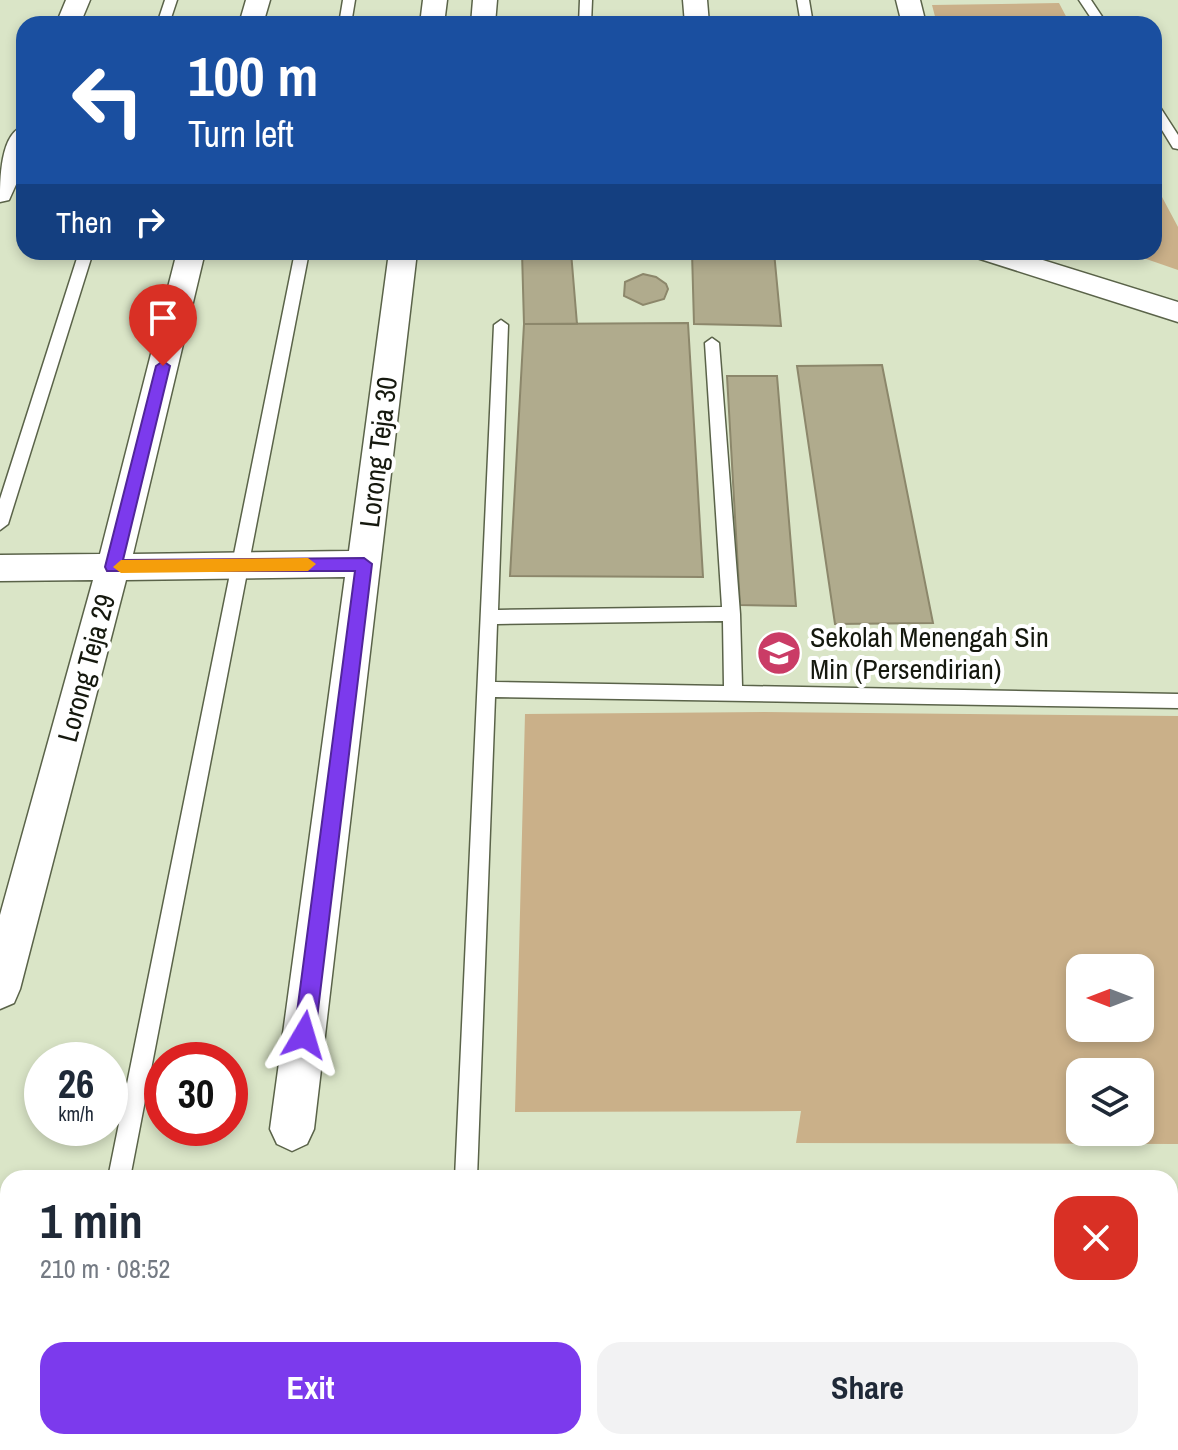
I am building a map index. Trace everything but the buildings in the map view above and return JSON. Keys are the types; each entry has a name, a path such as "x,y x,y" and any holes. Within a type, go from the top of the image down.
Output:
{"street":[{"path":"8,182 16,158"},
{"name":"Lorong Teja 29","path":"0,989 113,567 189,260"},
{"name":"Lorong Teja 30","path":"292,1129 402,260"},
{"path":"1012,260 1178,312"},
{"path":"0,568 364,564"}],"lane":[{"path":"1162,120 1178,145"},
{"path":"0,524 83,260"},
{"path":"121,1170 300,260"},
{"path":"466,1170 501,325"},
{"path":"712,343 731,614 733,693"},
{"path":"489,617 731,614"},
{"path":"486,689 1178,701"}],"shaded area":[{"path":"1059,3 1066,16 935,16 932,5"},
{"path":"1162,197 1178,227 1178,270 1149,260 1162,260"},
{"path":"764,712 1178,716 1178,1144 1154,1144 1154,1058 1066,1058 1066,1144 796,1143 801,1111 515,1112 525,714"}],"slow traffic":[{"path":"121,567 308,564"}],"place":[{"name":"Sekolah Menengah Sin Min (Persendirian)","path":"779,653"}],"route":[{"path":"163,366 113,567 364,564 304,1035"}]}
